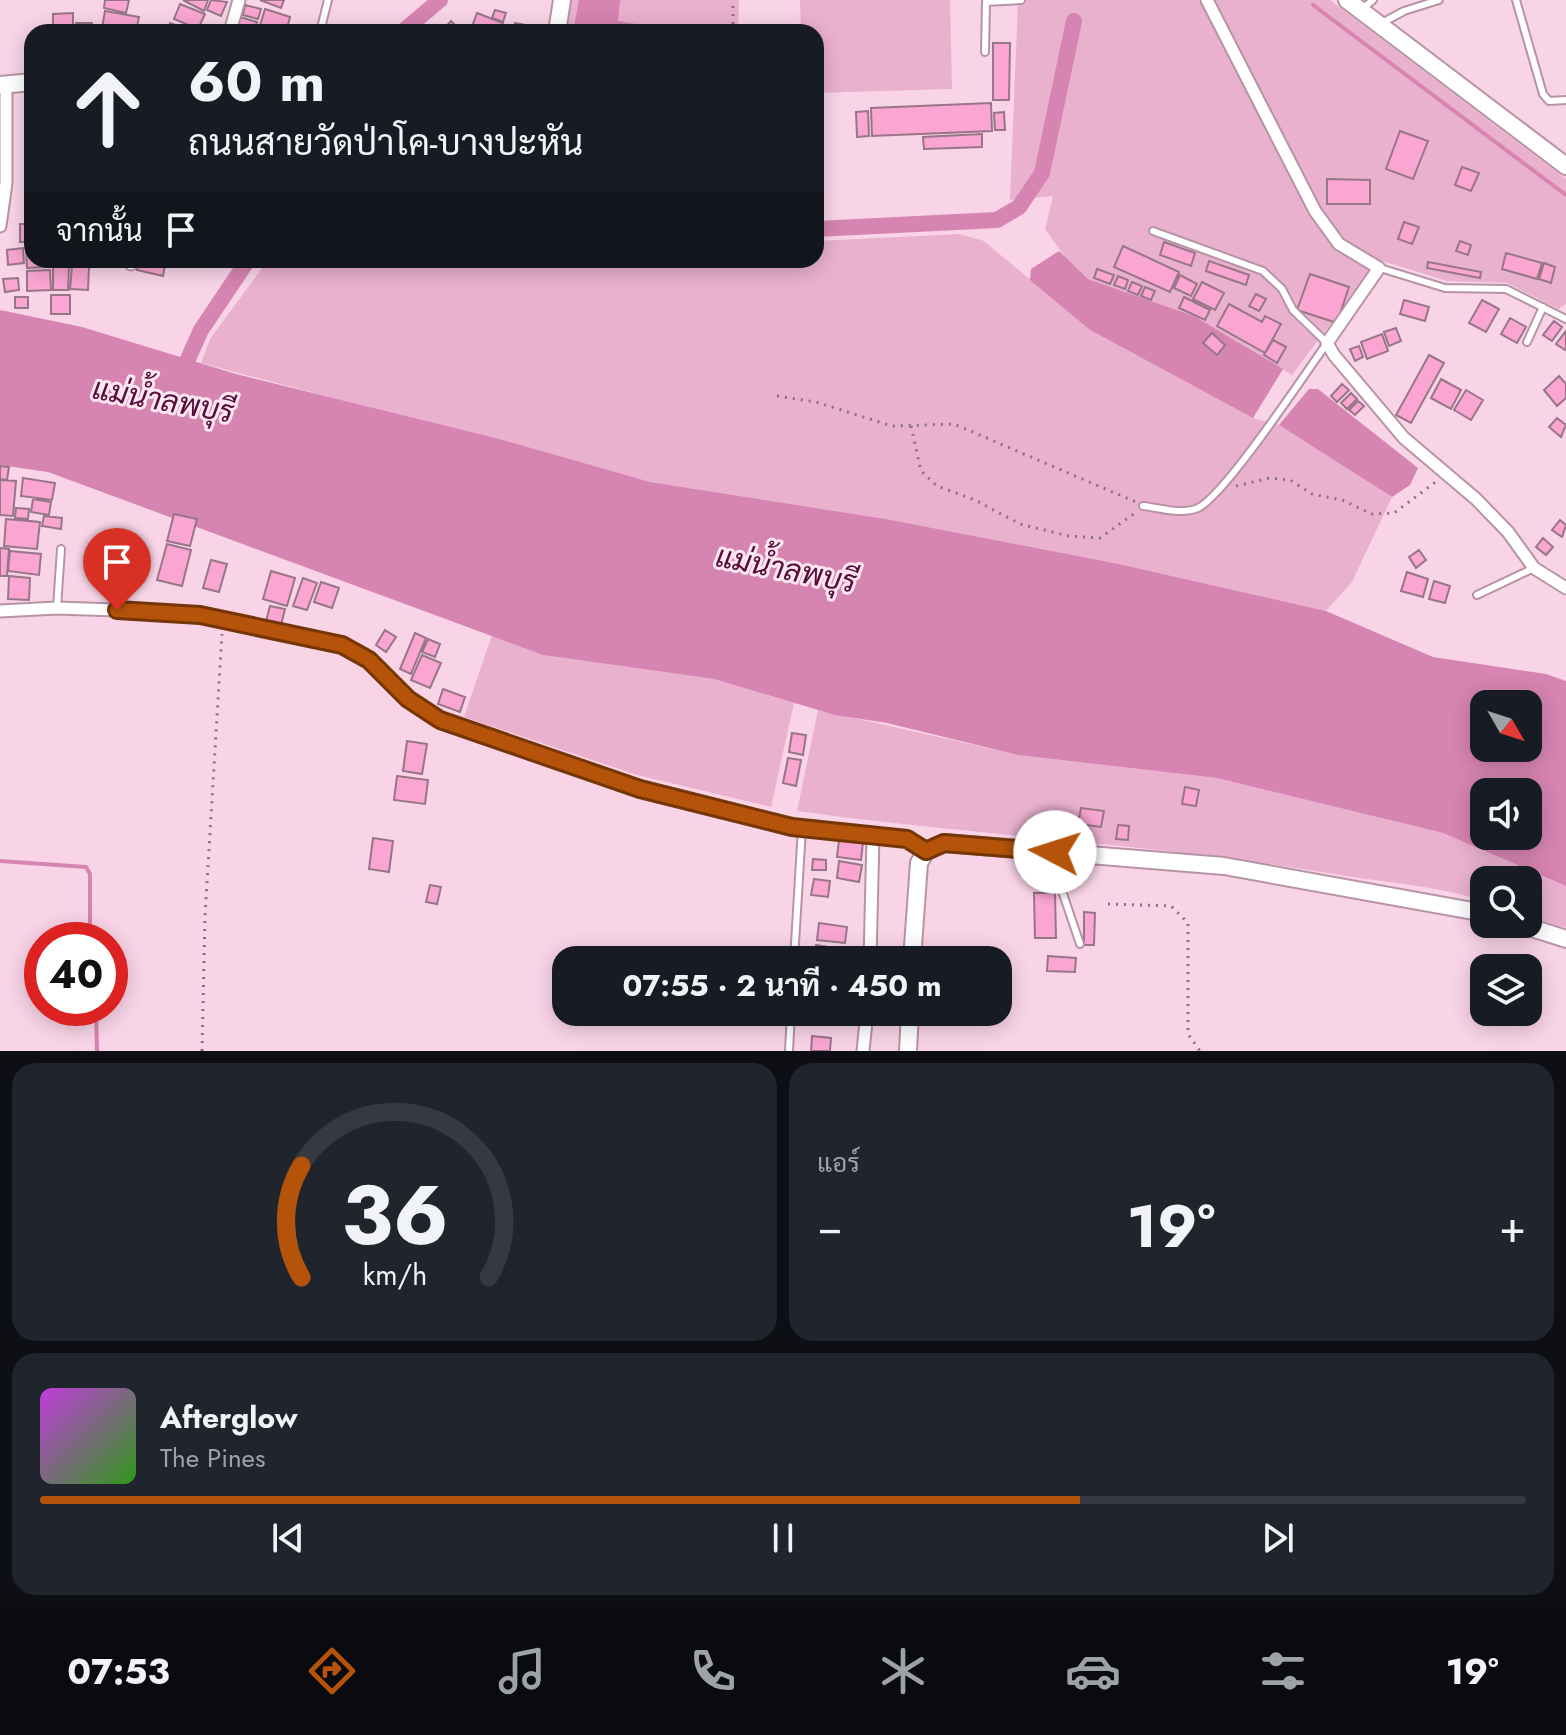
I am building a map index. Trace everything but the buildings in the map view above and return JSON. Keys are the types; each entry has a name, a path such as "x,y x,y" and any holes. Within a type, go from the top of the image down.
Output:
{"street":[{"path":"232,24 239,0"},
{"path":"558,24 562,0"},
{"path":"1207,0 1315,211 1339,244 1379,268 1327,343 1404,438 1508,532 1534,568 1566,588"},
{"path":"1347,0 1367,5 1380,24 1566,166"},
{"path":"0,226 6,183 3,85 24,83"},
{"path":"0,611 57,608 177,612 342,645 369,660 408,699 440,720 640,789 802,828 907,839 926,851"},
{"path":"870,946 873,836"},
{"path":"913,946 915,878 926,851 944,843 1224,866 1470,910"},
{"path":"1542,931 1566,939"},
{"path":"863,1051 866,1026"},
{"path":"908,1051 909,1026"}],"lane":[{"path":"322,24 328,0"},
{"path":"985,52 986,2 1021,0"},
{"path":"1380,24 1404,11 1439,0"},
{"path":"1516,0 1543,94 1549,101 1566,100"},
{"path":"1143,506 1182,512 1200,507 1245,457 1327,343 1293,310 1282,289 1263,271 1153,231"},
{"path":"1379,268 1445,288 1506,289 1566,318"},
{"path":"1527,342 1543,307"},
{"path":"57,608 61,549"},
{"path":"1477,595 1534,568"},
{"path":"795,946 802,828"},
{"path":"1055,852 1059,882 1080,944"},
{"path":"789,1051 790,1026"}],"path":[{"path":"733,0 733,24"},
{"path":"777,396 816,402 892,426 954,424 1143,506 1100,538 1069,536 1020,524 975,500 937,486 921,471 911,426"},
{"path":"1222,483 1241,487 1270,478 1290,480 1312,494 1342,500 1372,514 1394,513 1446,473"},
{"path":"202,1051 205,916 223,619"},
{"path":"1108,904 1171,906 1188,923 1188,1034 1200,1051"}],"shaded area":[{"path":"569,0 739,0 738,24 565,24"},
{"path":"800,0 950,0 952,89 824,93 824,24 801,24"},
{"path":"1018,0 1330,0 1566,179 1566,304 1558,309 1507,283 1447,281 1379,260 1292,375 1194,316 1088,279 1070,264 1045,229 1053,196 1010,200"},
{"path":"959,234 984,241 1090,330 1253,418 1279,425 1392,497 1352,582 1326,611 1119,564 886,519 650,482 201,363 210,339 262,268 824,268 824,241"},
{"path":"492,635 543,655 714,679 794,703 771,807 637,775 464,717"},
{"path":"818,710 1019,755 1217,778 1443,833 1470,845 1470,850 1482,850 1520,866 1470,866 1470,897 1431,888 1205,855 797,811"},
{"path":"1542,876 1566,886 1566,928 1542,920"}],"water":[{"path":"579,0 620,0 618,21 636,24 574,24"},
{"path":"1059,251 1088,279 1194,316 1283,369 1253,418 1090,330 1030,280 1031,269"},
{"name":"แม่น้ำลพบุรี","path":"0,310 82,327 236,374 499,439 650,482 886,519 1119,564 1326,611 1433,657 1546,674 1566,681 1566,886 1542,876 1542,866 1520,866 1482,850 1542,850 1542,778 1470,778 1470,845 1443,833 1217,778 1018,755 887,723 835,715 714,679 543,655 48,472 0,465"},
{"path":"1309,389 1318,389 1418,468 1410,485 1392,497 1279,425"}],"waterway":[{"path":"412,24 440,0"},
{"path":"1313,5 1566,195"},
{"path":"824,229 997,220 1019,207 1042,173 1074,21"},
{"name":"แม่น้ำลพบุรี","path":"179,379 201,330 243,268"},
{"path":"0,861 86,867 90,874 90,922"},
{"path":"96,1026 97,1051"}],"route":[{"path":"117,610 200,615 342,645 369,660 408,699 440,720 640,789 792,827 907,839 926,851 944,843 1055,852"}]}
